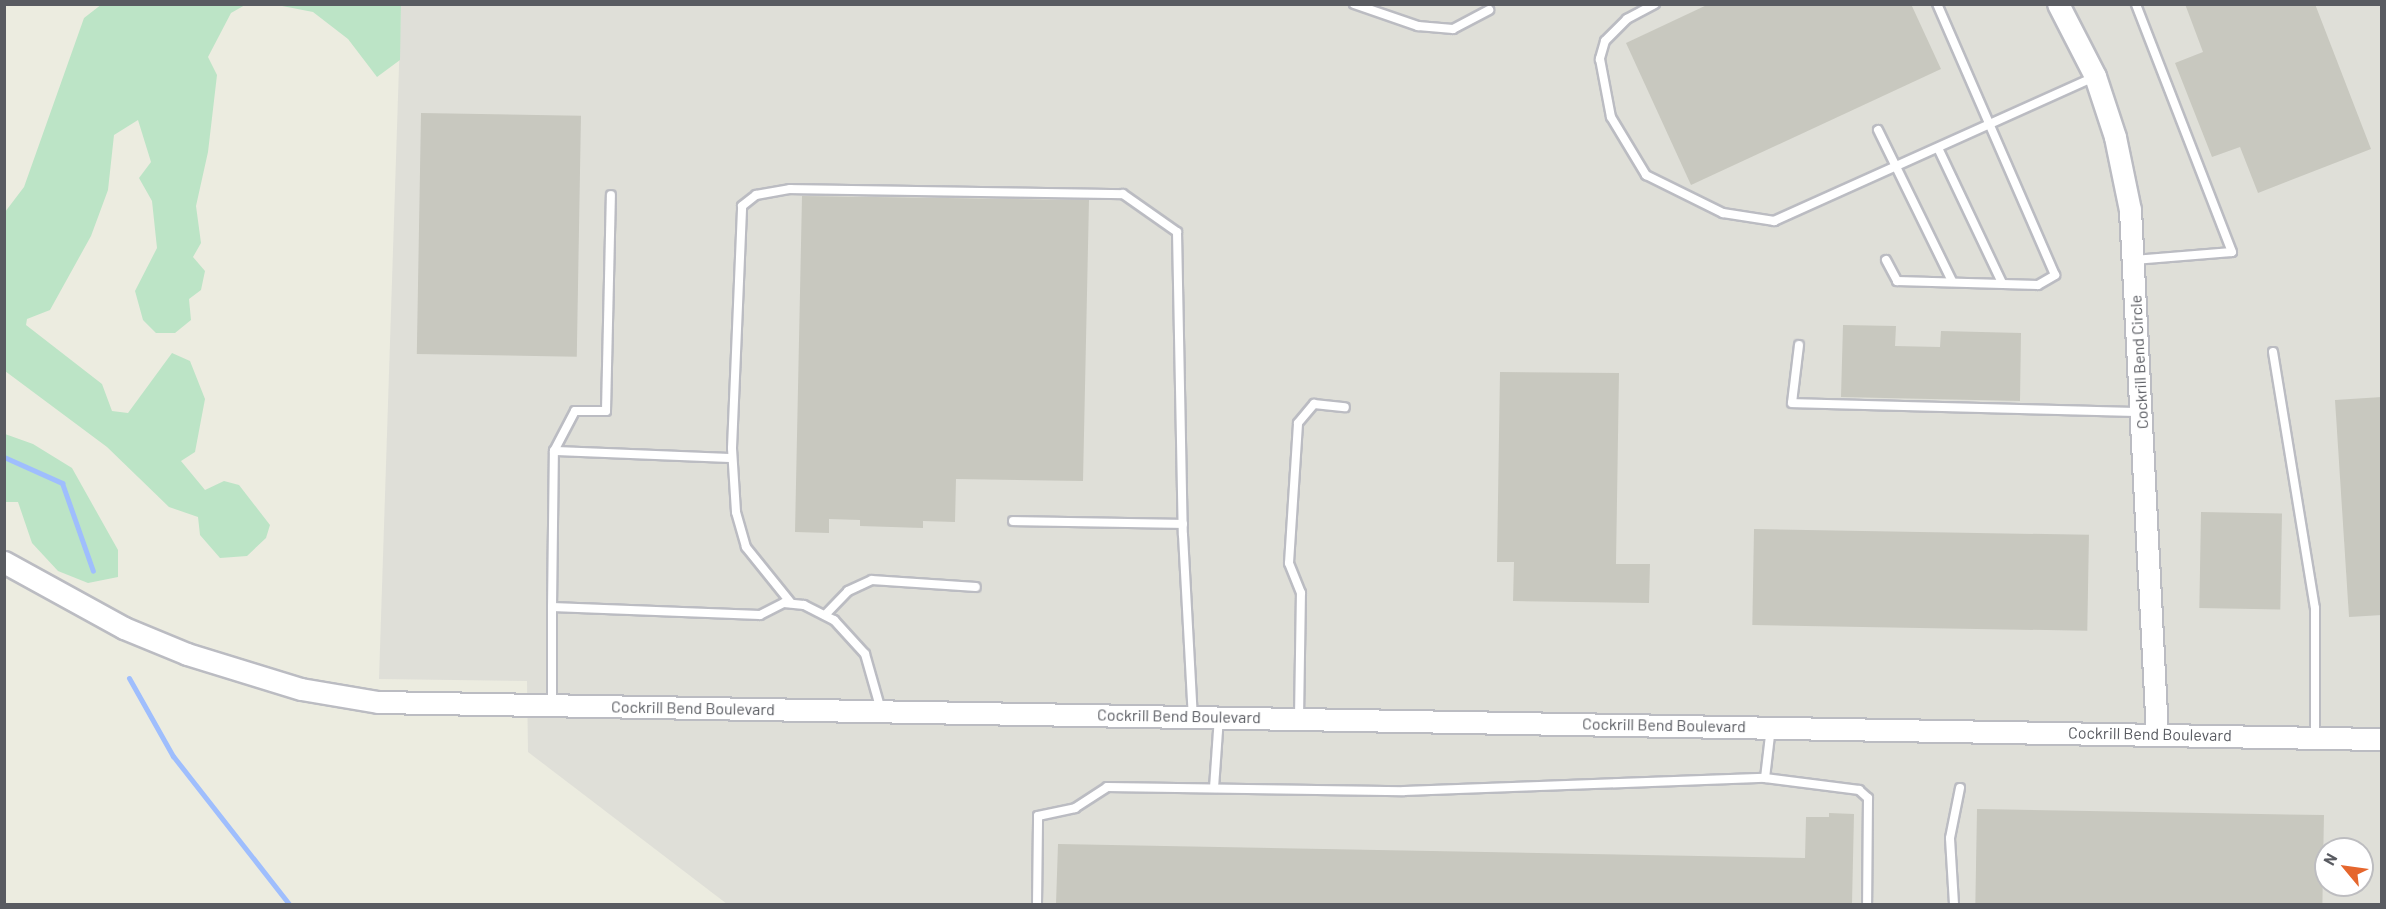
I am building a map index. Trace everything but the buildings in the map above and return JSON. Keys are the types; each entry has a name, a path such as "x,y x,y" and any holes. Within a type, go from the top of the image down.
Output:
{"street":[{"name":"Cockrill Bend Circle","path":"2064,6 2095,76 2126,183 2134,260 2157,734"},
{"name":"Cockrill Bend Boulevard","path":"4,562 124,628 241,673 378,702 2382,739"}],"lane":[{"path":"1354,4 1418,26 1453,28 1489,10"},
{"path":"1655,4 1628,19 1605,41 1600,59 1611,117 1646,176 1723,213 1774,221 2095,76"},
{"path":"1886,260 1897,281 2038,285 2055,275 1937,4"},
{"path":"2134,260 2232,252 2136,4"},
{"path":"1878,130 1952,281"},
{"path":"1938,148 2002,284"},
{"path":"881,711 865,654 825,615 791,603 747,547 736,512 732,458 742,206 756,195 790,189 1123,194 1177,232 1183,524 1193,717"},
{"path":"552,705 554,451 575,411 606,411 610,195"},
{"path":"1798,345 1792,403 2141,412"},
{"path":"2273,352 2315,608 2315,737"},
{"path":"1299,718 1301,593 1289,563 1298,423 1314,404 1345,407"},
{"path":"554,451 732,458"},
{"path":"1013,521 1183,524"},
{"path":"825,615 848,591 872,580 976,587"},
{"path":"552,607 760,615 791,603"},
{"path":"1214,788 1219,717"},
{"path":"1765,778 1771,727"},
{"path":"1037,904 1038,816 1075,808 1107,787 1404,791 1765,778 1859,790 1868,798 1868,904"},
{"path":"1954,904 1950,838 1960,788"}],"shaded area":[{"path":"401,5 2381,5 2381,904 727,904 528,752 527,681 379,679"}],"green space":[{"path":"102,4 245,5 231,13 208,57 217,75 208,152 196,206 201,243 193,257 205,271 201,290 189,299 191,320 175,333 156,333 143,320 135,291 157,248 152,201 139,178 151,162 138,120 114,135 108,190 91,236 50,310 27,319 26,325 102,384 112,411 128,413 172,353 190,361 205,399 195,452 181,461 205,490 224,481 239,485 270,525 266,538 247,556 220,558 200,535 198,517 169,507 107,447 5,371 5,212 24,187 84,18"},
{"path":"277,5 401,5 400,60 377,77 348,39 313,12"},
{"path":"5,434 33,444 72,468 118,550 118,577 88,583 58,571 32,543 18,502 5,502"}],"waterway":[{"path":"4,457 62,483 93,571"},
{"path":"129,678 173,756 289,904"}]}
